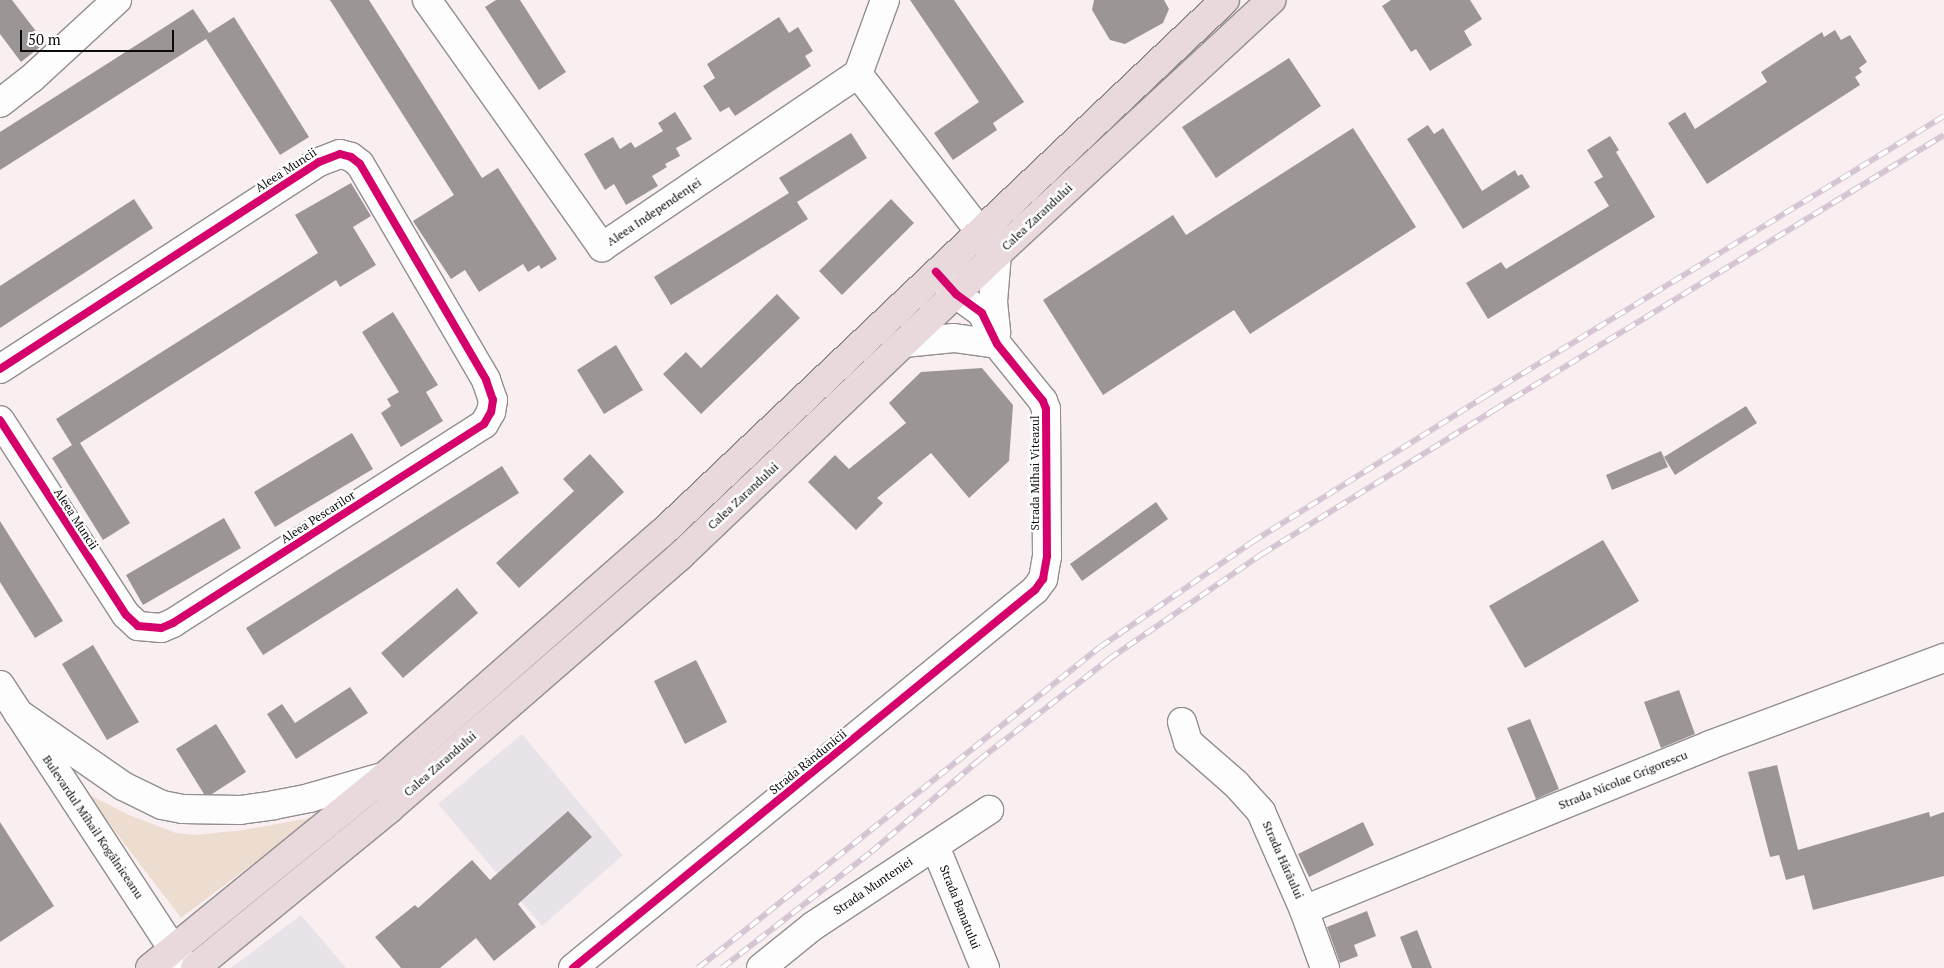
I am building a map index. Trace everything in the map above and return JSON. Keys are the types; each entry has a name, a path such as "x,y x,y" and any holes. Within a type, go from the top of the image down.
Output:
{"main road":[{"path":"150,968 179,958 662,533 1225,0"},
{"name":"Calea Zarandului","path":"195,968 389,809 680,556 997,254 1272,0"}],"street":[{"path":"0,103 31,79 117,0"},
{"name":"Aleea Independenței","path":"427,0 602,247 858,74"},
{"path":"885,0 858,74 997,254 993,302 997,344 954,338 904,343"},
{"name":"Aleea Muncii","path":"0,370 319,162 340,154 352,157 360,164 486,380 493,400"},
{"name":"Strada Mihai Viteazul","path":"936,272 956,294 968,325 997,344 1028,382 1046,409 1047,565"},
{"name":"Aleea Pescarilor","path":"138,626 161,628 173,623 484,424 491,412 493,400"},
{"name":"Aleea Muncii","path":"0,420 109,591 126,615 138,626"},
{"name":"Strada Rândunicii","path":"573,968 1035,590 1043,579 1047,565"},
{"name":"Strada Nicolae Grigorescu","path":"1304,910 1710,745 1944,658"},
{"name":"Bulevardul Mihail Kogălniceanu","path":"0,685 179,958"},
{"path":"18,713 123,786 162,804 183,809 240,810 274,805 309,798 385,776"},
{"name":"Strada Hărăului","path":"1182,722 1188,742 1236,784 1261,812 1304,910 1326,968"},
{"name":"Strada Munteniei","path":"762,968 813,926 989,810"},
{"name":"Strada Banatului","path":"934,846 985,968"}],"shaded area":[{"path":"522,734 623,855 542,926 438,804"},
{"path":"86,793 129,815 176,833 195,835 244,830 315,817 181,918"},
{"path":"301,915 346,968 231,968"}],"building":[{"path":"0,0 12,0 45,43 21,62 0,34"},
{"path":"330,0 369,0 482,178 498,168 557,259 541,269 539,265 528,272 523,264 479,292 465,270 451,279 413,221 454,195"},
{"path":"496,0 520,0 566,72 539,90 485,7"},
{"path":"910,0 954,0 1024,102 993,123 997,130 953,160 934,133 979,102"},
{"path":"1094,0 1164,0 1169,9 1163,23 1125,44 1110,40 1092,10"},
{"path":"1391,0 1470,0 1482,19 1464,31 1472,45 1430,71 1416,49 1411,52 1382,6"},
{"path":"193,9 209,33 234,17 309,137 280,155 206,39 0,170 0,132"},
{"path":"779,17 789,33 798,27 813,51 805,56 811,66 735,116 729,107 720,112 703,86 715,78 707,64"},
{"path":"1835,30 1841,40 1850,35 1867,62 1859,68 1862,72 1855,77 1860,85 1707,184 1668,123 1685,112 1695,129 1767,82 1761,72 1822,32 1824,37"},
{"path":"1289,58 1321,106 1216,178 1182,127"},
{"path":"675,112 692,139 676,148 680,156 665,164 667,167 652,176 658,186 626,205 614,184 605,190 584,154 613,137 620,149 631,142 635,148 663,131 658,123"},
{"path":"1428,125 1434,134 1443,128 1482,191 1515,170 1518,176 1522,174 1530,187 1463,229 1407,139"},
{"path":"1353,128 1416,227 1250,334 1234,310 1103,395 1043,300 1173,215 1186,235"},
{"path":"851,133 867,158 797,202 808,219 671,305 654,277 789,193 779,178"},
{"path":"1610,136 1619,150 1616,152 1655,217 1488,319 1466,283 1501,262 1506,269 1609,206 1594,182 1603,177 1587,150"},
{"path":"351,183 371,216 353,227 376,265 340,287 336,280 80,443 130,523 103,540 52,458 72,445 56,419 318,253 295,215"},
{"path":"134,199 153,228 0,328 0,286"},
{"path":"891,199 914,223 842,295 819,271"},
{"path":"777,294 800,318 701,414 663,374 686,352 701,368"},
{"path":"393,312 438,385 426,392 443,421 401,447 381,413 391,406 387,399 399,392 362,332"},
{"path":"616,345 643,390 604,414 577,370"},
{"path":"982,368 1013,405 1009,461 969,498 931,453 877,498 883,503 856,530 808,482 835,455 849,469 906,423 889,403 921,372"},
{"path":"1746,406 1757,423 1675,475 1664,457"},
{"path":"352,433 373,469 275,527 254,492"},
{"path":"1661,451 1668,467 1612,490 1606,475"},
{"path":"590,454 624,492 519,588 496,563 574,491 563,479"},
{"path":"502,466 519,493 263,655 246,628"},
{"path":"1156,502 1168,519 1082,581 1070,564"},
{"path":"224,518 241,548 143,605 126,575"},
{"path":"0,521 63,621 35,638 0,582"},
{"path":"1603,540 1639,601 1525,668 1489,606"},
{"path":"457,588 478,613 403,678 381,653"},
{"path":"93,645 139,722 107,740 62,664"},
{"path":"696,660 727,722 685,744 654,681"},
{"path":"350,687 368,713 296,759 267,714 282,704 295,723"},
{"path":"1679,690 1695,734 1661,748 1644,702"},
{"path":"1530,719 1559,789 1536,799 1507,728"},
{"path":"216,724 246,772 212,794 204,794 176,749"},
{"path":"1777,765 1798,850 1929,812 1930,817 1944,812 1944,876 1813,910 1804,875 1786,880 1779,855 1770,857 1748,772"},
{"path":"568,811 592,837 518,904 536,927 494,961 476,938 440,968 401,968 375,937 415,905 418,908 472,860 490,880"},
{"path":"0,822 54,906 0,942"},
{"path":"1363,822 1374,845 1309,877 1298,854"},
{"path":"1367,911 1376,936 1354,945 1358,956 1340,963 1327,927"},
{"path":"1417,930 1432,968 1412,968 1400,937"}],"railway":[{"path":"698,968 1100,647 1252,542 1484,397 1944,116"},
{"path":"722,968 871,852 979,760 1109,659 1262,554 1944,135"}],"cycle path":[{"path":"0,369 319,162 340,154 351,157 360,164 486,380 493,400 491,412 484,424 173,623 161,628 138,626 126,615 0,420"},
{"path":"573,968 1035,590 1043,579 1047,556 1046,409 1043,401 997,344 982,313 956,294 936,272"}]}
